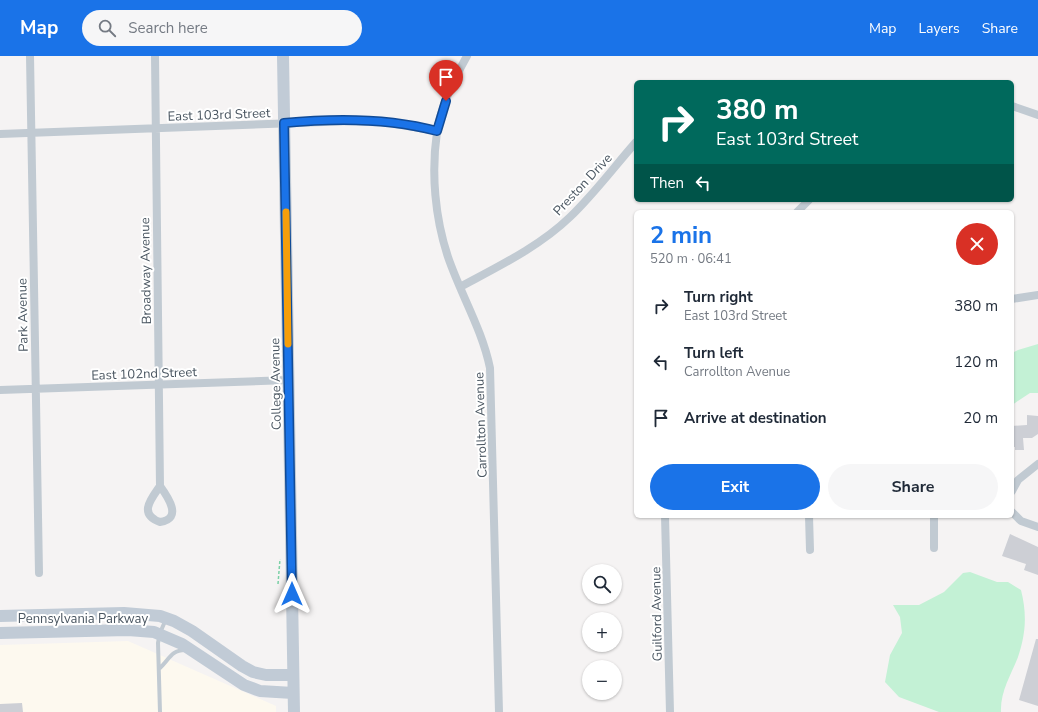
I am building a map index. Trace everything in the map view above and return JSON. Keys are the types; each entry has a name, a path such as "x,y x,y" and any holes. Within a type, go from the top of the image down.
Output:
{"main road":[{"name":"College Avenue","path":"283,56 294,712"},
{"name":"Pennsylvania Parkway","path":"0,616 124,613 166,618 192,631 253,672 266,675 293,675"},
{"name":"Pennsylvania Parkway","path":"0,633 128,630 160,633 176,640 244,685 260,691 293,693"}],"street":[{"name":"Park Avenue","path":"30,56 39,573"},
{"name":"Broadway Avenue","path":"155,56 160,486"},
{"name":"Carrollton Avenue","path":"467,56 453,81 437,131 434,168 440,228 448,257 486,348 490,368 499,712"},
{"path":"1014,107 1038,115"},
{"name":"East 103rd Street","path":"0,134 339,121 408,125 437,131"},
{"name":"Preston Drive","path":"460,287 532,246 570,217 603,182 634,144"},
{"path":"799,210 807,202"},
{"path":"1014,299 1038,295"},
{"name":"East 102nd Street","path":"0,390 289,380"},
{"path":"1014,487 1018,480 1038,464"},
{"path":"1014,514 1021,521 1038,527"},
{"name":"Guilford Avenue","path":"665,518 670,712"},
{"path":"809,518 810,550"},
{"path":"934,518 934,548"}],"lane":[{"path":"160,712 160,668 158,662 160,633 166,618"},
{"path":"160,668 175,652 191,650"}],"shaded area":[{"path":"128,641 276,706 276,712 0,712 0,645"}],"green space":[{"path":"1038,344 1038,393 1030,393 1014,404 1014,352"},
{"path":"970,572 997,582 1008,582 1021,590 1025,615 1023,640 1018,657 1006,684 1002,698 1001,712 939,712 899,697 885,682 890,655 902,633 900,617 893,605 919,605 944,592 963,573"}],"building":[{"path":"1027,415 1038,416 1038,434 1032,438 1023,438 1024,450 1015,450 1014,426 1027,425"},
{"path":"1010,534 1038,547 1038,575 1024,570 1026,564 1002,556"},
{"path":"1036,639 1038,639 1038,706 1019,700"},
{"path":"22,703 23,712 0,712 0,704"}],"slow traffic":[{"path":"286,212 288,344"}],"route":[{"path":"292,594 292,523 284,123 339,121 374,122 424,127 437,131 446,101"}]}
